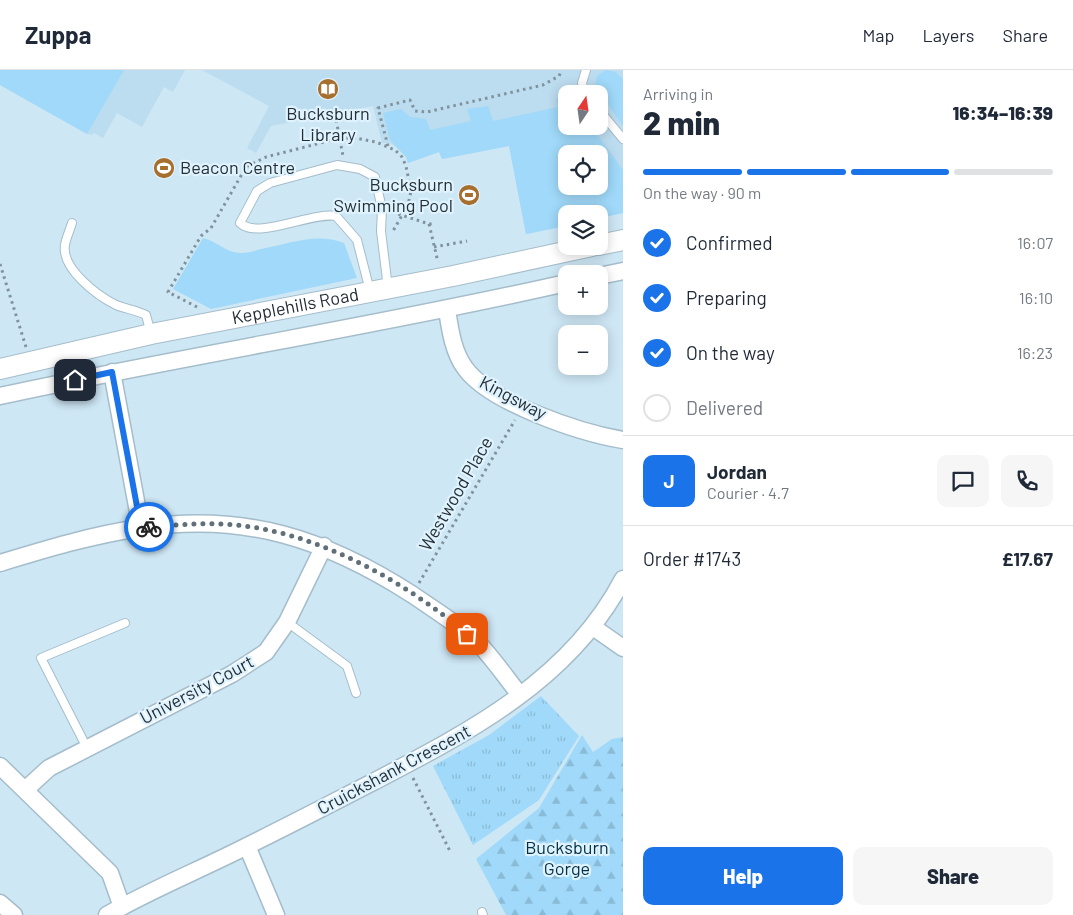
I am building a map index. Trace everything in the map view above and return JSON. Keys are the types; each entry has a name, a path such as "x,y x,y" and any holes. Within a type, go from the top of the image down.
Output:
{"street":[{"path":"608,243 623,240"},
{"name":"Kepplehills Road","path":"0,368 207,322 441,278 558,253"},
{"path":"608,274 623,270"},
{"name":"Kepplehills Road","path":"0,396 112,372 447,310 558,285"},
{"name":"Kingsway","path":"447,310 454,344 464,367 484,386 522,407 575,429 623,440"},
{"path":"112,372 141,528"},
{"path":"0,563 84,539 141,528 191,524 237,525 290,536 324,546 381,574 412,595 467,634 492,659 520,695"},
{"name":"University Court","path":"25,790 49,768 250,664 266,652 287,622 324,546"},
{"name":"Cruickshank Crescent","path":"107,915 247,846 479,725 555,668 593,627 623,579"},
{"path":"593,627 623,648"},
{"path":"0,766 110,873 122,907"},
{"path":"247,846 276,915"},
{"path":"0,903 14,915"}],"lane":[{"path":"583,85 586,70"},
{"path":"608,121 623,140"},
{"path":"337,166 360,169 375,177 382,209 379,290 357,240 336,216 325,214 258,230 246,228 240,223 257,191 270,183 337,166"},
{"path":"72,223 64,246 66,258 75,273 101,296 118,306 146,315 151,334"},
{"path":"287,622 347,666 356,693"},
{"path":"87,748 41,658 125,623"}],"path":[{"path":"388,146 378,108 410,100 415,111 427,112 543,85 559,76 562,70"},
{"path":"335,114 343,166"},
{"path":"207,322 204,311 168,292 201,236 211,228 246,167 266,156 340,138 355,138 388,146 402,156 410,177 411,191 402,216 393,231 394,239"},
{"path":"382,209 429,224 436,224"},
{"path":"429,224 441,278"},
{"path":"434,247 467,241"},
{"path":"0,264 31,361"},
{"name":"Westwood Place","path":"412,595 522,407"},
{"path":"406,764 451,853"}],"shaded area":[{"path":"0,70 185,70 173,92 164,87 142,127 117,113 103,138 94,133 92,135 87,134 0,85"},
{"path":"202,70 623,70 623,213 608,216 608,205 558,205 558,228 526,234 509,146 442,159 439,152 408,163 406,157 396,147 390,143 382,143 373,106 271,126 256,153 247,148 269,106"}],"green space":[{"path":"0,70 124,70 87,134 0,85"},
{"path":"606,70 615,72 623,79 623,126 608,105 608,85 595,85 597,76"},
{"path":"488,106 493,121 558,107 558,135 598,135 605,145 558,145 558,195 608,195 608,149 623,170 623,213 608,216 608,205 558,205 558,228 526,234 509,146 442,159 439,152 408,163 406,157 390,140 383,113 401,109 410,117 426,119 430,130 471,121 467,109"},
{"path":"203,238 237,253 252,252 302,240 334,240 344,243 357,278 211,309 173,289"},
{"path":"541,696 579,736 539,800 473,845 433,766 489,735"},
{"name":"Bucksburn Gorge","path":"582,735 593,752 612,739 623,737 623,915 506,915 476,859 539,808"}],"way so far":[{"path":"149,527 191,524 237,525 290,536 324,546 381,574 449,619 467,634"}],"place":[{"name":"Bucksburn Library","path":"328,89"},
{"name":"Beacon Centre","path":"164,168"},
{"name":"Bucksburn Swimming Pool","path":"469,195"}],"route":[{"path":"75,380 112,372 141,528 149,527"}]}
